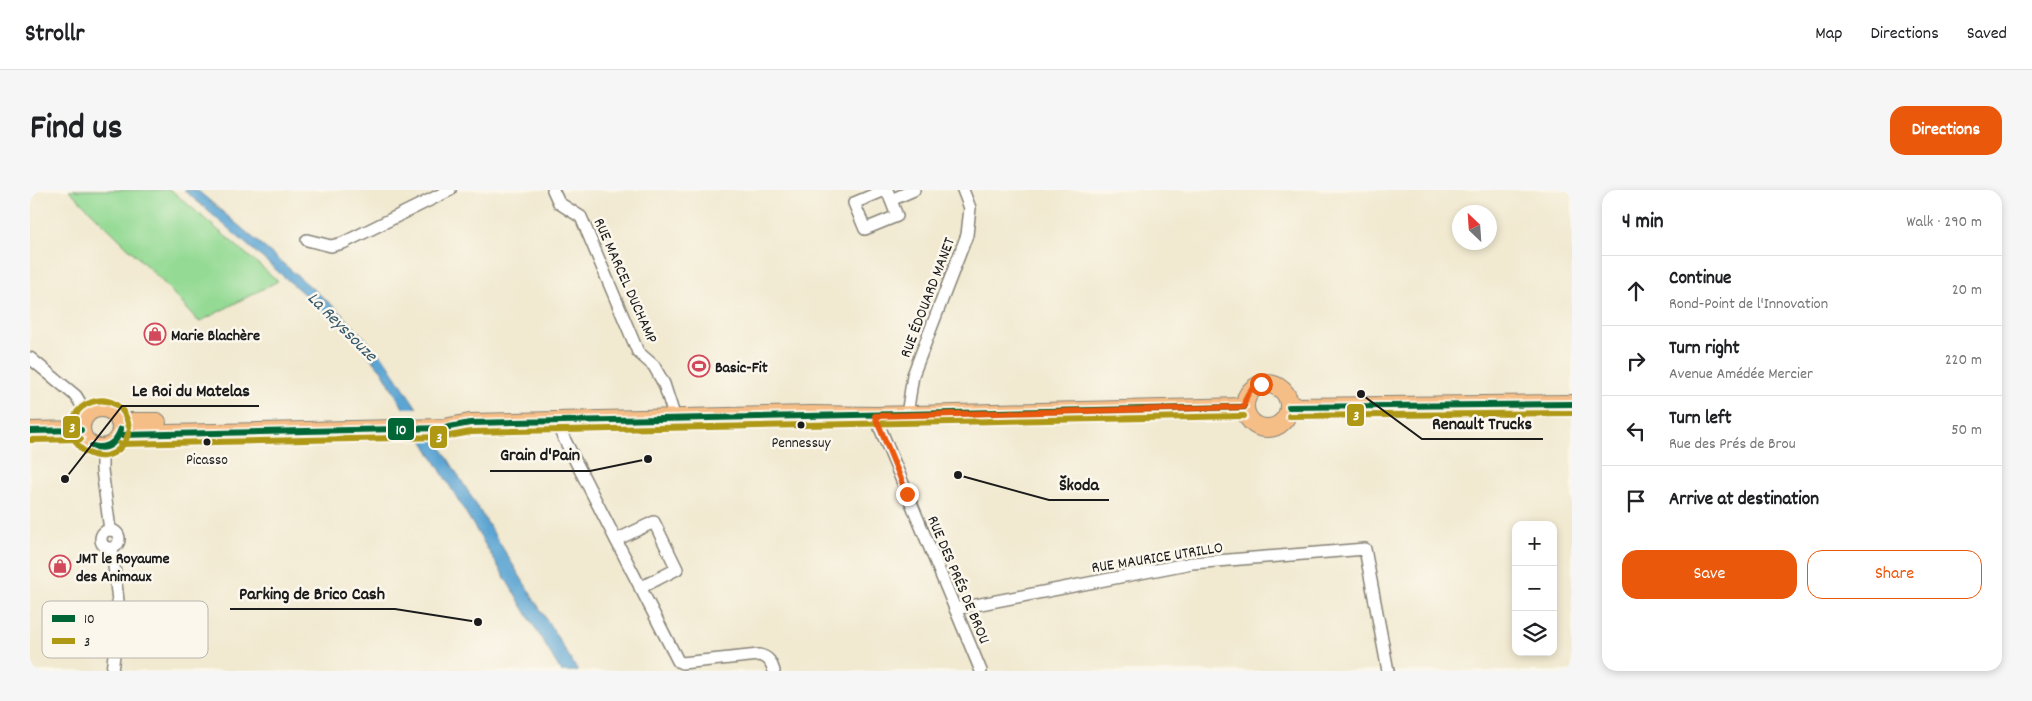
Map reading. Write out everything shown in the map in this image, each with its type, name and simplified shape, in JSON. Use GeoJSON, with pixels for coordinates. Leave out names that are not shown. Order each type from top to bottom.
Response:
{"type":"FeatureCollection","features":[{"type":"Feature","properties":{"kind":"main road"},"geometry":{"type":"LineString","coordinates":[[1267,384],[1283,390],[1289,407],[1284,420],[1270,428],[1256,426],[1250,421],[1244,407],[1245,401],[1255,386],[1267,384]]}},
{"type":"Feature","properties":{"kind":"main road"},"geometry":{"type":"LineString","coordinates":[[1289,407],[1572,404]]}},
{"type":"Feature","properties":{"kind":"main road"},"geometry":{"type":"LineString","coordinates":[[120,428],[417,423],[444,418],[470,422],[556,421],[1244,407]]}},
{"type":"Feature","properties":{"kind":"main road"},"geometry":{"type":"LineString","coordinates":[[106,409],[112,412],[120,428],[113,444],[102,448],[91,445],[86,441],[84,422],[92,410],[106,409]]}},
{"type":"Feature","properties":{"kind":"main road"},"geometry":{"type":"LineString","coordinates":[[30,430],[84,422]]}},
{"type":"Feature","properties":{"kind":"street"},"geometry":{"type":"LineString","coordinates":[[306,240],[331,246],[343,243],[450,190]]}},
{"type":"Feature","properties":{"kind":"street","name":"RUE MARCEL DUCHAMP"},"geometry":{"type":"LineString","coordinates":[[553,190],[558,202],[581,217],[638,352],[654,366],[664,384],[675,418]]}},
{"type":"Feature","properties":{"kind":"street"},"geometry":{"type":"LineString","coordinates":[[888,193],[914,190]]}},
{"type":"Feature","properties":{"kind":"street","name":"RUE ÉDOUARD MANET"},"geometry":{"type":"LineString","coordinates":[[907,415],[913,375],[967,234],[970,208],[963,190]]}},
{"type":"Feature","properties":{"kind":"street"},"geometry":{"type":"LineString","coordinates":[[30,358],[76,396],[84,422]]}},
{"type":"Feature","properties":{"kind":"street","name":"RUE DES PRÉS DE BROU"},"geometry":{"type":"LineString","coordinates":[[875,416],[980,671]]}},
{"type":"Feature","properties":{"kind":"street"},"geometry":{"type":"LineString","coordinates":[[556,421],[678,661],[682,663],[759,655],[766,656],[770,660],[774,671]]}},
{"type":"Feature","properties":{"kind":"street"},"geometry":{"type":"LineString","coordinates":[[102,448],[102,470],[110,530],[105,532],[101,540],[104,545],[112,548],[118,601]]}},
{"type":"Feature","properties":{"kind":"street"},"geometry":{"type":"LineString","coordinates":[[616,540],[654,522],[677,569],[640,588]]}},
{"type":"Feature","properties":{"kind":"street","name":"RUE MAURICE UTRILLO"},"geometry":{"type":"LineString","coordinates":[[955,609],[1192,563],[1365,549],[1388,671]]}},
{"type":"Feature","properties":{"kind":"street"},"geometry":{"type":"LineString","coordinates":[[112,671],[114,658]]}},
{"type":"Feature","properties":{"kind":"green space"},"geometry":{"type":"Polygon","coordinates":[[[69,190],[171,190],[278,281],[199,322],[161,280],[69,190]]]}},
{"type":"Feature","properties":{"kind":"water","name":"La Reyssouze"},"geometry":{"type":"Polygon","coordinates":[[[184,190],[197,190],[340,312],[387,362],[578,671],[561,671],[382,371],[350,334],[184,190]]]}},
{"type":"Feature","properties":{"kind":"pier"},"geometry":{"type":"Polygon","coordinates":[[[400,408],[420,408],[438,437],[418,438],[400,408]]]}},
{"type":"Feature","properties":{"kind":"transit line","name":"3"},"geometry":{"type":"LineString","coordinates":[[129,427],[123,412],[114,404],[103,401],[92,402],[82,407],[75,416],[72,427],[75,440],[80,448],[88,453],[102,456],[114,453],[119,449],[129,432]]}},
{"type":"Feature","properties":{"kind":"transit line","name":"10"},"geometry":{"type":"LineString","coordinates":[[1289,407],[1572,404]]}},
{"type":"Feature","properties":{"kind":"transit line","name":"10"},"geometry":{"type":"LineString","coordinates":[[120,435],[444,428],[470,423],[1244,407]]}},
{"type":"Feature","properties":{"kind":"transit line","name":"3"},"geometry":{"type":"LineString","coordinates":[[1289,416],[1572,413]]}},
{"type":"Feature","properties":{"kind":"transit line","name":"3"},"geometry":{"type":"LineString","coordinates":[[120,444],[444,437],[471,432],[1244,416]]}},
{"type":"Feature","properties":{"kind":"transit line","name":"10"},"geometry":{"type":"LineString","coordinates":[[92,446],[102,447],[114,442],[121,429]]}},
{"type":"Feature","properties":{"kind":"transit line","name":"10"},"geometry":{"type":"LineString","coordinates":[[92,446],[102,448],[110,445],[114,442],[121,429]]}},
{"type":"Feature","properties":{"kind":"transit line","name":"10"},"geometry":{"type":"LineString","coordinates":[[30,431],[81,430]]}},
{"type":"Feature","properties":{"kind":"transit line","name":"3"},"geometry":{"type":"LineString","coordinates":[[30,440],[81,439]]}},
{"type":"Feature","properties":{"kind":"place","name":"Marie Blachère"},"geometry":{"type":"Point","coordinates":[155,334]}},
{"type":"Feature","properties":{"kind":"place","name":"Basic-Fit"},"geometry":{"type":"Point","coordinates":[699,366]}},
{"type":"Feature","properties":{"kind":"place","name":"Renault Trucks"},"geometry":{"type":"Point","coordinates":[1361,394]}},
{"type":"Feature","properties":{"kind":"place","name":"Pennessuy"},"geometry":{"type":"Point","coordinates":[801,425]}},
{"type":"Feature","properties":{"kind":"place","name":"Picasso"},"geometry":{"type":"Point","coordinates":[207,442]}},
{"type":"Feature","properties":{"kind":"place","name":"Grain d'Pain"},"geometry":{"type":"Point","coordinates":[648,459]}},
{"type":"Feature","properties":{"kind":"place","name":"Škoda"},"geometry":{"type":"Point","coordinates":[958,475]}},
{"type":"Feature","properties":{"kind":"place","name":"Le Roi du Matelas"},"geometry":{"type":"Point","coordinates":[65,479]}},
{"type":"Feature","properties":{"kind":"place","name":"JMT le Royaume des Animaux"},"geometry":{"type":"Point","coordinates":[60,566]}},
{"type":"Feature","properties":{"kind":"place","name":"Parking de Brico Cash"},"geometry":{"type":"Point","coordinates":[478,622]}},
{"type":"Feature","properties":{"kind":"route"},"geometry":{"type":"LineString","coordinates":[[907,494],[875,416],[1244,407],[1247,395],[1255,386],[1261,384]]}}]}
